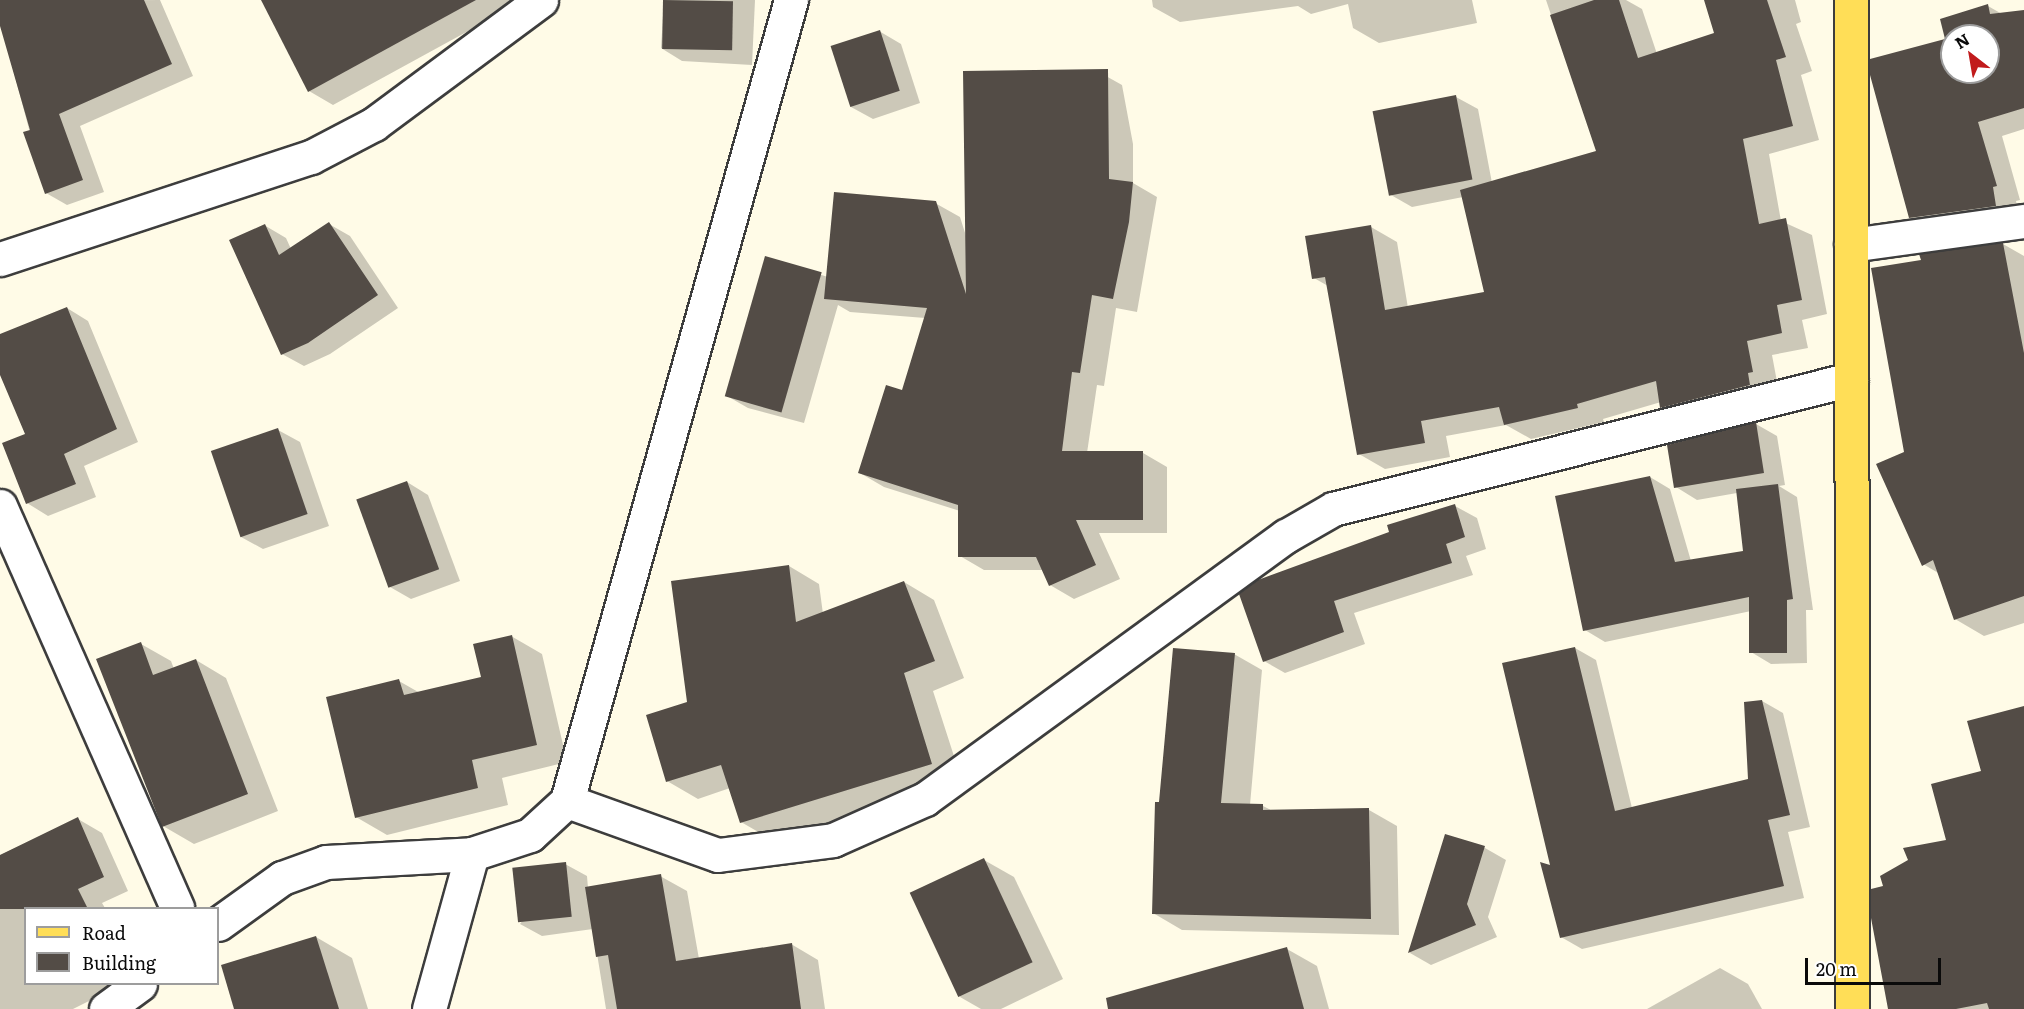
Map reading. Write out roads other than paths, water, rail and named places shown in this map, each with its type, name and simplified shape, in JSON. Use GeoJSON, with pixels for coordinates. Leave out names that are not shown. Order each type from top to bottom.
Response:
{"type":"FeatureCollection","features":[{"type":"Feature","properties":{"kind":"main road"},"geometry":{"type":"LineString","coordinates":[[1851,0],[1852,1009]]}},
{"type":"Feature","properties":{"kind":"street"},"geometry":{"type":"LineString","coordinates":[[0,259],[311,157],[374,124],[542,0]]}},
{"type":"Feature","properties":{"kind":"street"},"geometry":{"type":"LineString","coordinates":[[219,923],[282,879],[326,862],[472,854],[530,835],[567,801],[791,0]]}},
{"type":"Feature","properties":{"kind":"street"},"geometry":{"type":"LineString","coordinates":[[1851,244],[2024,221]]}},
{"type":"Feature","properties":{"kind":"street"},"geometry":{"type":"LineString","coordinates":[[567,801],[718,855],[833,840],[926,799],[1286,536],[1333,509],[1851,379]]}},
{"type":"Feature","properties":{"kind":"street"},"geometry":{"type":"LineString","coordinates":[[0,506],[176,907]]}},
{"type":"Feature","properties":{"kind":"street"},"geometry":{"type":"LineString","coordinates":[[429,1009],[472,854]]}},
{"type":"Feature","properties":{"kind":"street"},"geometry":{"type":"LineString","coordinates":[[106,1009],[139,985]]}}]}
